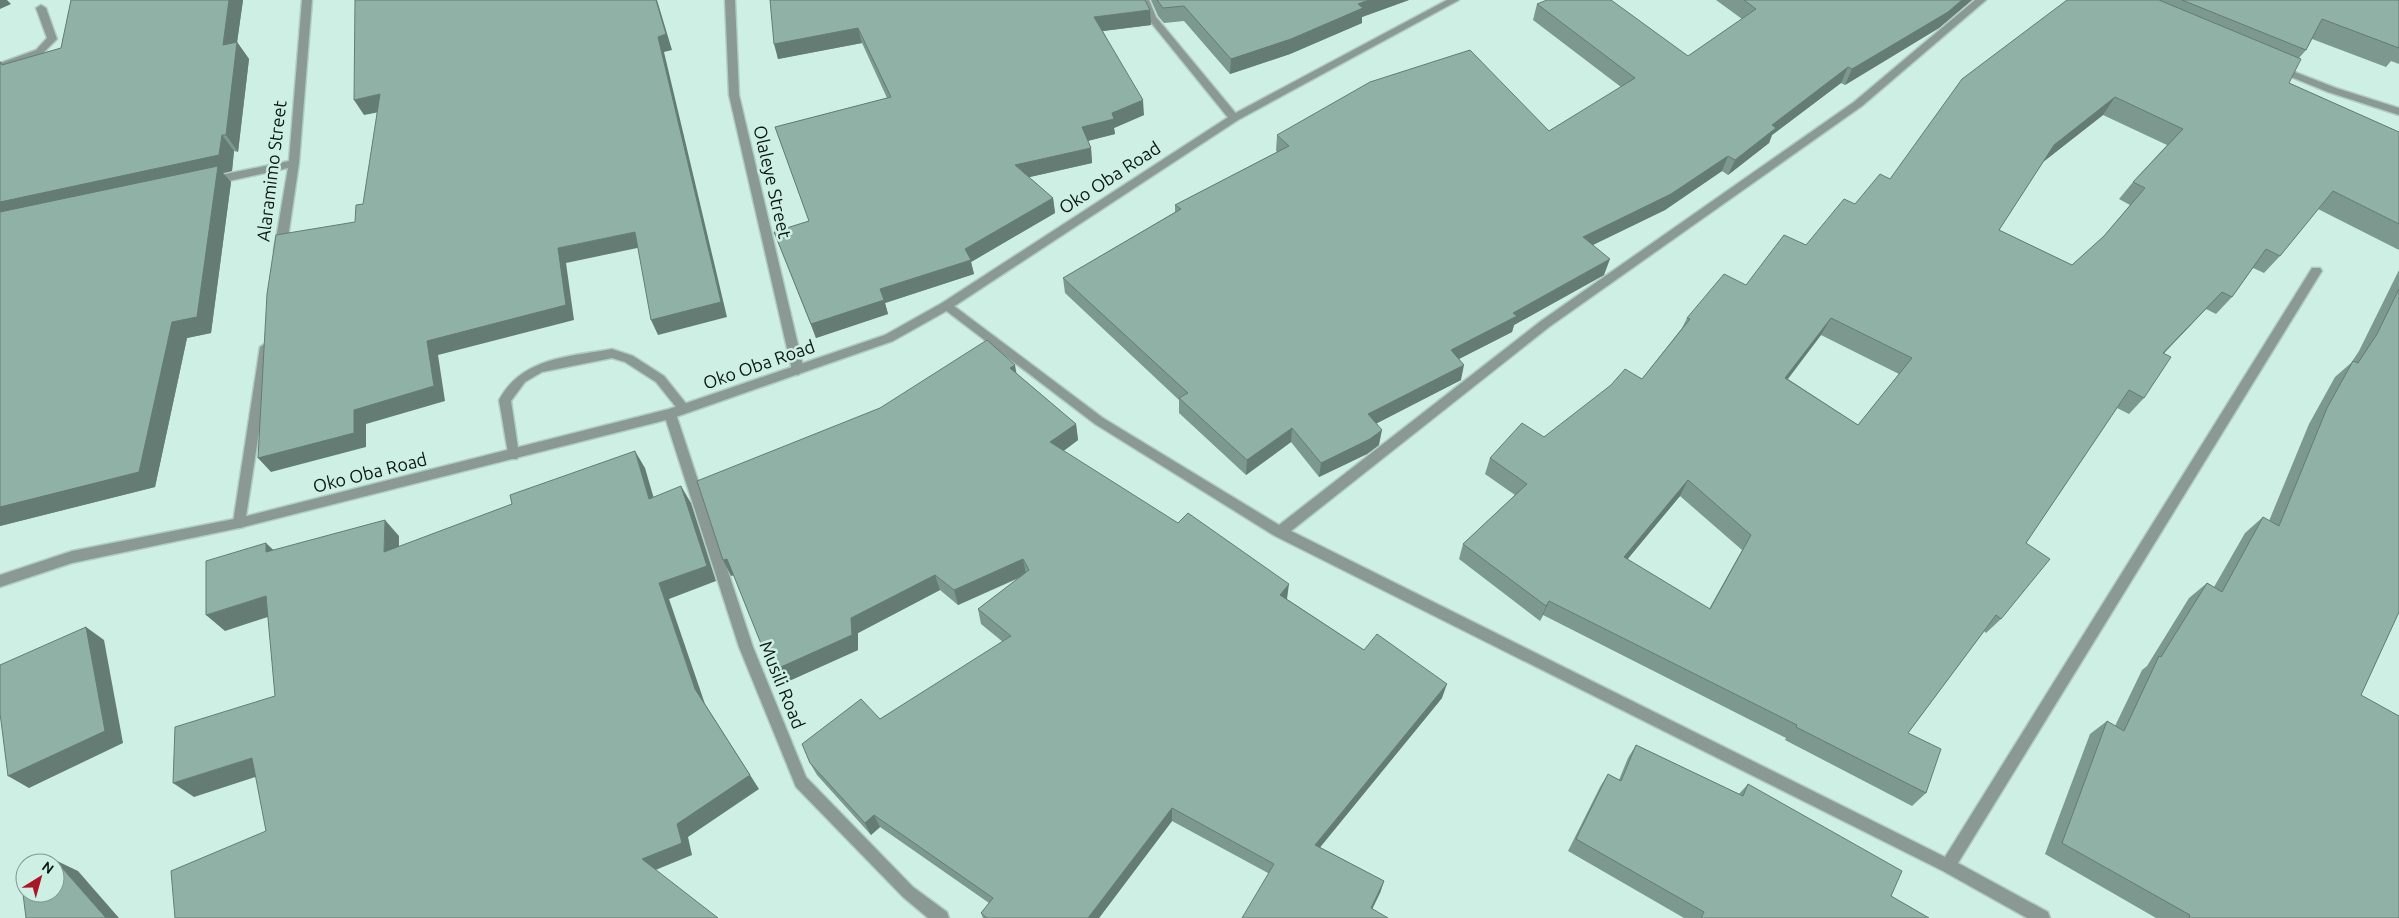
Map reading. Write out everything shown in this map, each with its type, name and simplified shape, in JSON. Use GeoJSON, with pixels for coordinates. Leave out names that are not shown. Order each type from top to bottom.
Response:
{"type":"FeatureCollection","features":[{"type":"Feature","properties":{"kind":"street","name":"Alaramimo Street"},"geometry":{"type":"LineString","coordinates":[[279,260],[294,163],[307,0]]}},
{"type":"Feature","properties":{"kind":"street","name":"Olaleye Street"},"geometry":{"type":"LineString","coordinates":[[730,0],[734,96],[798,370]]}},
{"type":"Feature","properties":{"kind":"street"},"geometry":{"type":"LineString","coordinates":[[1144,0],[1152,18],[1234,118]]}},
{"type":"Feature","properties":{"kind":"street","name":"Oko Oba Road"},"geometry":{"type":"LineString","coordinates":[[0,581],[72,557],[238,524],[513,455],[677,411],[888,338],[946,306],[1234,118],[1454,0]]}},
{"type":"Feature","properties":{"kind":"street"},"geometry":{"type":"LineString","coordinates":[[1280,532],[1545,324],[1858,104],[1981,0]]}},
{"type":"Feature","properties":{"kind":"street"},"geometry":{"type":"LineString","coordinates":[[0,66],[39,52],[52,39],[42,8]]}},
{"type":"Feature","properties":{"kind":"street"},"geometry":{"type":"LineString","coordinates":[[2268,64],[2332,90],[2399,112]]}},
{"type":"Feature","properties":{"kind":"street"},"geometry":{"type":"LineString","coordinates":[[199,183],[294,163]]}},
{"type":"Feature","properties":{"kind":"street"},"geometry":{"type":"LineString","coordinates":[[1948,866],[2316,270]]}},
{"type":"Feature","properties":{"kind":"street"},"geometry":{"type":"LineString","coordinates":[[946,306],[1099,421],[1280,532],[1948,866],[2042,918]]}},
{"type":"Feature","properties":{"kind":"street"},"geometry":{"type":"LineString","coordinates":[[238,524],[267,338]]}},
{"type":"Feature","properties":{"kind":"street"},"geometry":{"type":"LineString","coordinates":[[513,455],[505,400],[521,379],[539,368],[612,354],[629,359],[660,379],[677,411]]}},
{"type":"Feature","properties":{"kind":"street","name":"Musili Road"},"geometry":{"type":"LineString","coordinates":[[677,411],[746,647],[801,782],[908,892],[942,918]]}},
{"type":"Feature","properties":{"kind":"building"},"geometry":{"type":"Polygon","coordinates":[[[71,0],[229,0],[223,45],[237,42],[226,135],[222,135],[219,155],[0,202],[0,62],[2,65],[61,48],[71,0]]]}},
{"type":"Feature","properties":{"kind":"building"},"geometry":{"type":"Polygon","coordinates":[[[355,0],[656,0],[666,34],[658,37],[721,302],[651,320],[635,232],[558,248],[566,305],[427,341],[434,386],[354,410],[354,433],[258,458],[267,294],[276,235],[355,222],[356,205],[363,204],[380,94],[354,100],[355,0]]]}},
{"type":"Feature","properties":{"kind":"building"},"geometry":{"type":"Polygon","coordinates":[[[770,0],[1145,0],[1150,10],[1094,17],[1143,100],[1112,113],[1114,119],[1082,127],[1091,148],[1015,165],[1053,198],[965,249],[971,260],[880,289],[884,300],[811,324],[774,232],[809,221],[775,127],[891,97],[858,28],[774,44],[770,0]]]}},
{"type":"Feature","properties":{"kind":"building"},"geometry":{"type":"Polygon","coordinates":[[[1157,0],[1369,0],[1358,4],[1363,8],[1291,39],[1231,59],[1184,6],[1163,8],[1157,0]]]}},
{"type":"Feature","properties":{"kind":"building"},"geometry":{"type":"Polygon","coordinates":[[[1547,0],[1611,0],[1688,56],[1756,9],[1744,0],[1962,0],[1948,12],[1852,69],[1848,67],[1772,125],[1776,128],[1735,160],[1728,156],[1671,194],[1583,237],[1610,259],[1513,313],[1517,316],[1451,350],[1464,365],[1368,414],[1382,430],[1370,439],[1321,463],[1292,428],[1247,460],[1179,398],[1188,393],[1063,278],[1181,209],[1175,205],[1289,146],[1277,135],[1370,82],[1470,50],[1549,131],[1635,78],[1537,4],[1547,0]]]}},
{"type":"Feature","properties":{"kind":"building"},"geometry":{"type":"Polygon","coordinates":[[[2067,0],[2159,0],[2301,59],[2289,83],[2399,132],[2399,224],[2333,191],[2280,256],[2266,249],[2232,297],[2222,292],[2163,353],[2171,357],[2144,398],[2129,390],[2026,543],[2050,559],[2001,619],[1996,615],[1908,733],[1941,749],[1926,793],[1796,727],[1797,725],[1549,601],[1546,606],[1463,544],[1527,484],[1490,458],[1522,423],[1544,437],[1611,385],[1625,369],[1642,379],[1690,319],[1687,318],[1724,274],[1746,285],[1784,235],[1806,245],[1844,199],[1855,204],[1880,174],[1890,179],[1962,79],[2067,0]],[[2115,97],[2054,145],[1999,230],[2072,265],[2104,236],[2145,188],[2133,182],[2183,129],[2115,97]],[[1831,318],[1785,378],[1858,425],[1912,358],[1831,318]],[[1688,480],[1624,557],[1710,609],[1751,535],[1688,480]]]}},
{"type":"Feature","properties":{"kind":"building"},"geometry":{"type":"Polygon","coordinates":[[[2182,0],[2399,0],[2399,48],[2322,19],[2306,50],[2182,0]]]}},
{"type":"Feature","properties":{"kind":"building"},"geometry":{"type":"Polygon","coordinates":[[[218,166],[197,317],[172,322],[139,472],[0,507],[0,212],[218,166]]]}},
{"type":"Feature","properties":{"kind":"building"},"geometry":{"type":"Polygon","coordinates":[[[2399,289],[2399,612],[2361,695],[2399,716],[2399,918],[2189,918],[2190,915],[2062,843],[2107,721],[2124,731],[2159,656],[2161,657],[2207,583],[2222,592],[2263,517],[2279,526],[2327,408],[2353,361],[2358,363],[2377,334],[2399,289]]]}},
{"type":"Feature","properties":{"kind":"building"},"geometry":{"type":"Polygon","coordinates":[[[987,340],[1015,365],[1010,368],[1076,424],[1050,442],[1178,523],[1188,513],[1289,584],[1280,595],[1364,650],[1377,634],[1447,684],[1315,845],[1384,881],[1371,908],[1388,918],[1242,918],[1274,864],[1172,808],[1088,918],[987,918],[981,913],[993,898],[874,815],[865,823],[810,763],[802,744],[861,699],[880,719],[1011,636],[978,609],[1029,570],[1023,559],[954,590],[935,575],[851,618],[852,635],[772,671],[727,559],[723,560],[697,481],[880,408],[987,340]]]}},
{"type":"Feature","properties":{"kind":"building"},"geometry":{"type":"Polygon","coordinates":[[[635,451],[649,499],[681,486],[707,566],[659,583],[695,689],[750,775],[677,824],[682,843],[642,859],[718,918],[175,918],[171,871],[266,831],[252,758],[173,783],[175,727],[275,696],[266,596],[206,615],[206,561],[266,543],[266,552],[385,520],[384,552],[512,504],[510,495],[635,451]]]}},
{"type":"Feature","properties":{"kind":"building"},"geometry":{"type":"Polygon","coordinates":[[[86,627],[105,731],[8,776],[0,713],[0,665],[86,627]]]}},
{"type":"Feature","properties":{"kind":"building"},"geometry":{"type":"Polygon","coordinates":[[[1636,745],[1743,796],[1748,784],[1902,871],[1891,896],[1929,918],[1701,918],[1704,912],[1576,839],[1608,774],[1621,781],[1636,745]]]}},
{"type":"Feature","properties":{"kind":"building"},"geometry":{"type":"Polygon","coordinates":[[[65,871],[106,918],[26,918],[24,903],[65,903],[65,871]]]}}]}
